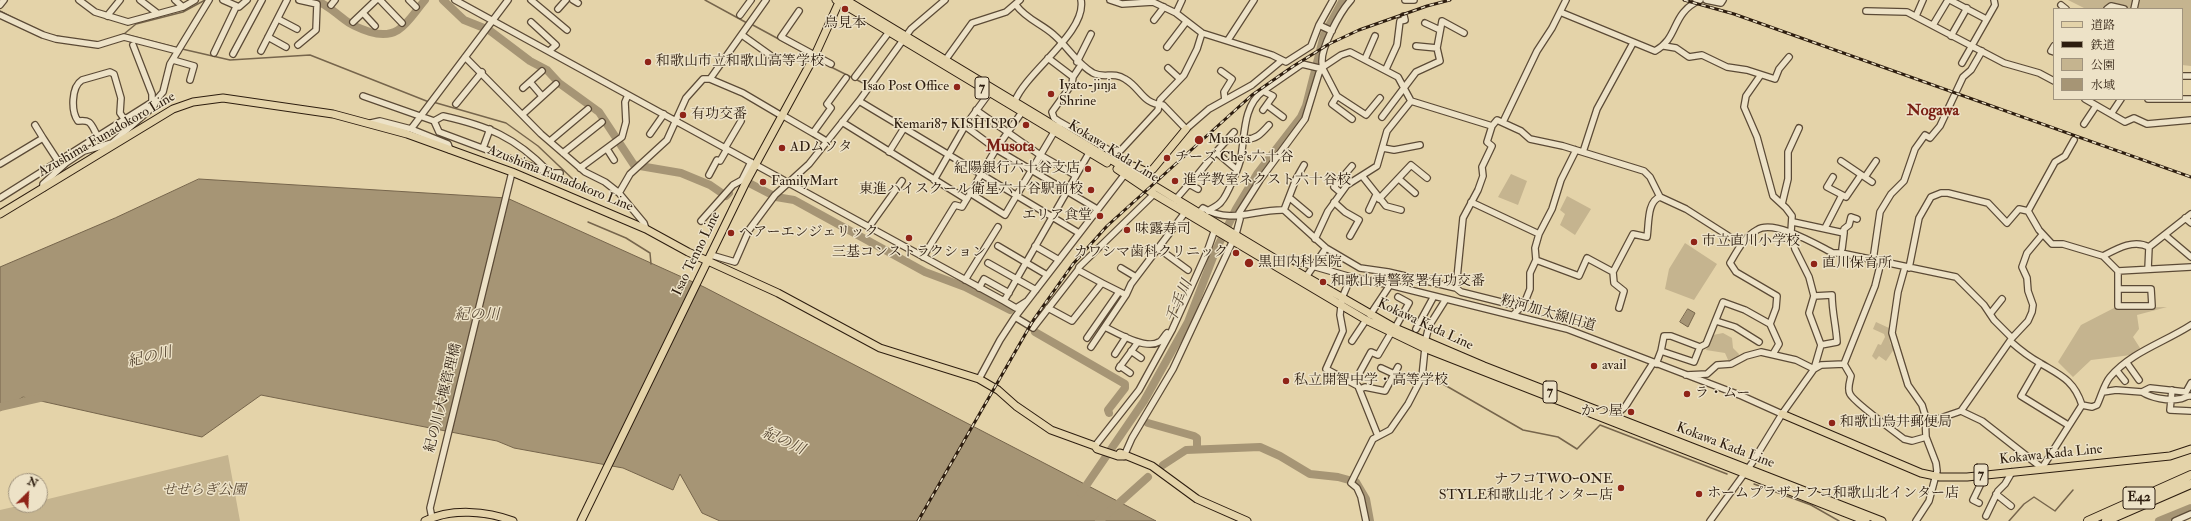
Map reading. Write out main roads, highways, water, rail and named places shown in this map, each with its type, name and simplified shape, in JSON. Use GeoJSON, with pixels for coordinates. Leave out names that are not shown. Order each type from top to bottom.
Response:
{"type":"FeatureCollection","features":[{"type":"Feature","properties":{"kind":"highway","name":"E42"},"geometry":{"type":"LineString","coordinates":[[2088,521],[2191,475]]}},
{"type":"Feature","properties":{"kind":"highway","name":"E42"},"geometry":{"type":"LineString","coordinates":[[2106,521],[2191,484]]}},
{"type":"Feature","properties":{"kind":"main road","name":"Kokawa Kada Line"},"geometry":{"type":"LineString","coordinates":[[840,1],[889,32],[904,38]]}},
{"type":"Feature","properties":{"kind":"main road","name":"Kokawa Kada Line"},"geometry":{"type":"LineString","coordinates":[[840,1],[944,62],[1022,112],[1057,126],[1089,153],[1176,199],[1187,209],[1217,228],[1284,264],[1341,301]]}},
{"type":"Feature","properties":{"kind":"main road","name":"Isao Tenno Line"},"geometry":{"type":"LineString","coordinates":[[581,521],[709,260],[753,163],[782,116],[815,56],[840,1]]}},
{"type":"Feature","properties":{"kind":"main road","name":"Kokawa Kada Line"},"geometry":{"type":"LineString","coordinates":[[944,62],[1057,126],[1126,172],[1154,194],[1199,213],[1217,228]]}},
{"type":"Feature","properties":{"kind":"main road","name":"Azushima Funadokoro Line"},"geometry":{"type":"LineString","coordinates":[[0,214],[113,144],[173,109],[208,98],[242,100],[334,114],[372,123],[450,150],[646,229],[778,293],[880,348],[979,379],[998,390],[1023,411],[1051,430],[1152,466],[1197,499],[1248,521]]}},
{"type":"Feature","properties":{"kind":"main road"},"geometry":{"type":"LineString","coordinates":[[1126,172],[1132,166],[1147,172],[1153,169],[1186,129]]}},
{"type":"Feature","properties":{"kind":"main road","name":"Kokawa Kada Line"},"geometry":{"type":"LineString","coordinates":[[1234,236],[1393,331],[1611,419],[1882,521]]}},
{"type":"Feature","properties":{"kind":"main road","name":"Kokawa Kada Line"},"geometry":{"type":"LineString","coordinates":[[1782,414],[1910,469],[1934,477],[1952,478],[2170,456],[2191,449]]}},
{"type":"Feature","properties":{"kind":"main road","name":"Kokawa Kada Line"},"geometry":{"type":"LineString","coordinates":[[1746,471],[1866,521]]}},
{"type":"Feature","properties":{"kind":"main road"},"geometry":{"type":"LineString","coordinates":[[428,519],[453,512],[469,512],[498,516],[513,521]]}},
{"type":"Feature","properties":{"kind":"water","name":"紀の川"},"geometry":{"type":"Polygon","coordinates":[[[199,179],[507,198],[704,287],[1156,521],[720,521],[702,513],[680,474],[673,490],[623,468],[514,448],[497,441],[261,395],[202,437],[23,397],[0,411],[0,267],[115,218],[199,179]]]}},
{"type":"Feature","properties":{"kind":"water"},"geometry":{"type":"Polygon","coordinates":[[[1688,309],[1695,313],[1688,327],[1680,322],[1688,309]]]}},
{"type":"Feature","properties":{"kind":"waterway"},"geometry":{"type":"LineString","coordinates":[[124,34],[136,24],[183,12],[205,0]]}},
{"type":"Feature","properties":{"kind":"waterway"},"geometry":{"type":"LineString","coordinates":[[314,0],[326,6],[354,26],[380,34],[389,34],[402,27],[425,0]]}},
{"type":"Feature","properties":{"kind":"waterway"},"geometry":{"type":"LineString","coordinates":[[443,0],[464,20],[489,30],[530,61],[547,70],[559,83],[599,112],[634,165],[681,173],[710,185],[726,196],[729,193]]}},
{"type":"Feature","properties":{"kind":"waterway"},"geometry":{"type":"LineString","coordinates":[[705,0],[747,23]]}},
{"type":"Feature","properties":{"kind":"waterway","name":"千手川"},"geometry":{"type":"LineString","coordinates":[[1081,493],[1144,401],[1188,322],[1215,252],[1236,209],[1257,174],[1301,117],[1306,106],[1324,35],[1343,0]]}},
{"type":"Feature","properties":{"kind":"waterway"},"geometry":{"type":"LineString","coordinates":[[0,11],[17,20]]}},
{"type":"Feature","properties":{"kind":"waterway"},"geometry":{"type":"LineString","coordinates":[[751,24],[797,49]]}},
{"type":"Feature","properties":{"kind":"waterway"},"geometry":{"type":"LineString","coordinates":[[110,39],[124,34],[178,48]]}},
{"type":"Feature","properties":{"kind":"waterway"},"geometry":{"type":"LineString","coordinates":[[52,35],[62,37]]}},
{"type":"Feature","properties":{"kind":"waterway"},"geometry":{"type":"LineString","coordinates":[[182,49],[230,60],[310,55],[429,102]]}},
{"type":"Feature","properties":{"kind":"waterway"},"geometry":{"type":"LineString","coordinates":[[831,67],[867,85]]}},
{"type":"Feature","properties":{"kind":"waterway"},"geometry":{"type":"LineString","coordinates":[[433,102],[506,123],[538,146],[578,184]]}},
{"type":"Feature","properties":{"kind":"waterway"},"geometry":{"type":"LineString","coordinates":[[749,183],[776,197],[794,200],[925,272],[965,287],[1010,310]]}},
{"type":"Feature","properties":{"kind":"waterway"},"geometry":{"type":"LineString","coordinates":[[588,222],[626,238],[650,253],[651,264]]}},
{"type":"Feature","properties":{"kind":"waterway"},"geometry":{"type":"LineString","coordinates":[[1035,332],[1125,384],[1125,388],[1108,410],[1109,413]]}},
{"type":"Feature","properties":{"kind":"waterway"},"geometry":{"type":"LineString","coordinates":[[1424,378],[1436,380],[1523,430],[1558,437],[1577,449],[1600,425],[1727,474]]}},
{"type":"Feature","properties":{"kind":"waterway","name":"紀の川"},"geometry":{"type":"LineString","coordinates":[[0,407],[44,397]]}},
{"type":"Feature","properties":{"kind":"waterway"},"geometry":{"type":"LineString","coordinates":[[1392,431],[1407,410]]}},
{"type":"Feature","properties":{"kind":"waterway"},"geometry":{"type":"LineString","coordinates":[[1148,423],[1194,436],[1197,438],[1197,449]]}},
{"type":"Feature","properties":{"kind":"waterway"},"geometry":{"type":"LineString","coordinates":[[1163,465],[1186,450],[1260,447],[1280,456],[1310,474],[1338,477],[1356,482],[1366,499],[1370,521]]}},
{"type":"Feature","properties":{"kind":"waterway"},"geometry":{"type":"LineString","coordinates":[[1350,479],[1365,449]]}},
{"type":"Feature","properties":{"kind":"waterway"},"geometry":{"type":"LineString","coordinates":[[1099,521],[1148,477]]}},
{"type":"Feature","properties":{"kind":"waterway"},"geometry":{"type":"LineString","coordinates":[[1754,484],[1811,505],[1839,521]]}},
{"type":"Feature","properties":{"kind":"waterway"},"geometry":{"type":"LineString","coordinates":[[2009,521],[2024,504],[2034,497],[2055,511],[2073,490]]}},
{"type":"Feature","properties":{"kind":"waterway"},"geometry":{"type":"LineString","coordinates":[[2159,521],[2191,508]]}},
{"type":"Feature","properties":{"kind":"railway"},"geometry":{"type":"LineString","coordinates":[[918,521],[1034,319],[1073,264],[1107,226],[1252,95],[1292,67],[1329,44],[1359,30],[1427,6],[1450,0]]}},
{"type":"Feature","properties":{"kind":"railway"},"geometry":{"type":"LineString","coordinates":[[1684,0],[1734,14],[2191,177]]}},
{"type":"Feature","properties":{"kind":"place","name":"鳥見本"},"geometry":{"type":"Point","coordinates":[845,9]}},
{"type":"Feature","properties":{"kind":"place","name":"和歌山市立和歌山高等学校"},"geometry":{"type":"Point","coordinates":[648,62]}},
{"type":"Feature","properties":{"kind":"place","name":"Isao Post Office"},"geometry":{"type":"Point","coordinates":[957,87]}},
{"type":"Feature","properties":{"kind":"place","name":"Iyato-jinja Shrine"},"geometry":{"type":"Point","coordinates":[1051,94]}},
{"type":"Feature","properties":{"kind":"place","name":"有功交番"},"geometry":{"type":"Point","coordinates":[683,115]}},
{"type":"Feature","properties":{"kind":"place","name":"Kemari87 KISHISPO"},"geometry":{"type":"Point","coordinates":[1026,125]}},
{"type":"Feature","properties":{"kind":"place","name":"Musota"},"geometry":{"type":"Point","coordinates":[1199,140]}},
{"type":"Feature","properties":{"kind":"place","name":"ADムソタ"},"geometry":{"type":"Point","coordinates":[782,148]}},
{"type":"Feature","properties":{"kind":"place","name":"チーズ Che's六十谷"},"geometry":{"type":"Point","coordinates":[1167,158]}},
{"type":"Feature","properties":{"kind":"place","name":"紀陽銀行六十谷支店"},"geometry":{"type":"Point","coordinates":[1088,169]}},
{"type":"Feature","properties":{"kind":"place","name":"進学教室ネクスト六十谷校"},"geometry":{"type":"Point","coordinates":[1175,181]}},
{"type":"Feature","properties":{"kind":"place","name":"FamilyMart"},"geometry":{"type":"Point","coordinates":[763,182]}},
{"type":"Feature","properties":{"kind":"place","name":"東進ハイスクール衛星六十谷駅前校"},"geometry":{"type":"Point","coordinates":[1091,190]}},
{"type":"Feature","properties":{"kind":"place","name":"エリア食堂"},"geometry":{"type":"Point","coordinates":[1100,216]}},
{"type":"Feature","properties":{"kind":"place","name":"味露寿司"},"geometry":{"type":"Point","coordinates":[1127,230]}},
{"type":"Feature","properties":{"kind":"place","name":"ヘアーエンジェリック"},"geometry":{"type":"Point","coordinates":[731,233]}},
{"type":"Feature","properties":{"kind":"place","name":"三基コンストラクション"},"geometry":{"type":"Point","coordinates":[909,238]}},
{"type":"Feature","properties":{"kind":"place","name":"市立直川小学校"},"geometry":{"type":"Point","coordinates":[1694,242]}},
{"type":"Feature","properties":{"kind":"place","name":"カワシマ歯科クリニック"},"geometry":{"type":"Point","coordinates":[1236,253]}},
{"type":"Feature","properties":{"kind":"place","name":"黒田内科医院"},"geometry":{"type":"Point","coordinates":[1249,263]}},
{"type":"Feature","properties":{"kind":"place","name":"直川保育所"},"geometry":{"type":"Point","coordinates":[1814,264]}},
{"type":"Feature","properties":{"kind":"place","name":"和歌山東警察署有功交番"},"geometry":{"type":"Point","coordinates":[1323,282]}},
{"type":"Feature","properties":{"kind":"place","name":"avail"},"geometry":{"type":"Point","coordinates":[1594,366]}},
{"type":"Feature","properties":{"kind":"place","name":"私立開智中学・高等学校"},"geometry":{"type":"Point","coordinates":[1286,381]}},
{"type":"Feature","properties":{"kind":"place","name":"ラ・ムー"},"geometry":{"type":"Point","coordinates":[1687,394]}},
{"type":"Feature","properties":{"kind":"place","name":"かつ屋"},"geometry":{"type":"Point","coordinates":[1631,412]}},
{"type":"Feature","properties":{"kind":"place","name":"和歌山鳥井郵便局"},"geometry":{"type":"Point","coordinates":[1832,423]}},
{"type":"Feature","properties":{"kind":"place","name":"ナフコTWOｰONE STYLE和歌山北インター店"},"geometry":{"type":"Point","coordinates":[1621,488]}},
{"type":"Feature","properties":{"kind":"place","name":"ホームプラザナフコ和歌山北インター店"},"geometry":{"type":"Point","coordinates":[1699,494]}},
{"type":"Feature","properties":{"kind":"district","name":"Nogawa"},"geometry":{"type":"Point","coordinates":[1933,112]}},
{"type":"Feature","properties":{"kind":"district","name":"Musota"},"geometry":{"type":"Point","coordinates":[1010,148]}},
{"type":"Feature","properties":{"kind":"park label","name":"せせらぎ公園"},"geometry":{"type":"Point","coordinates":[204,491]}}]}
